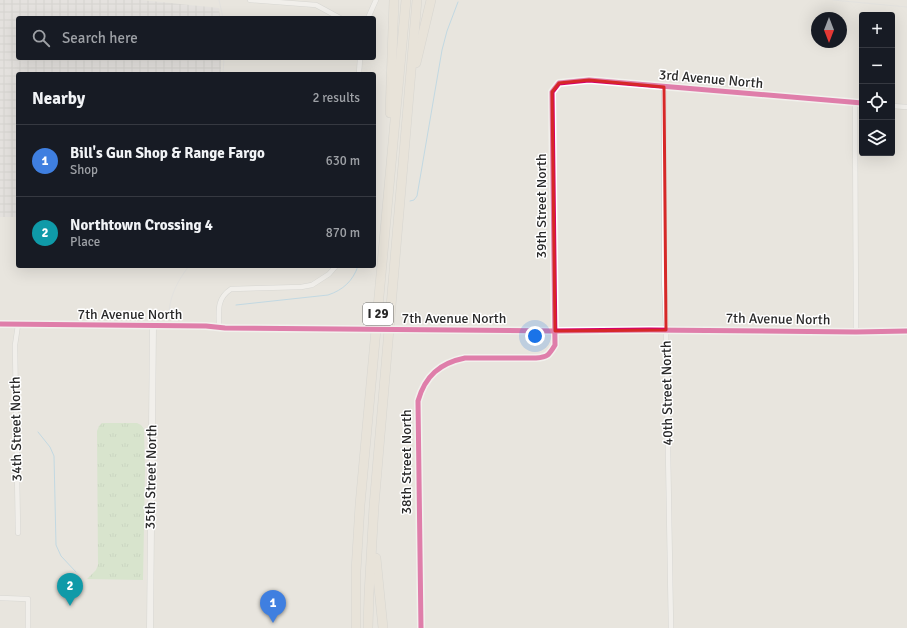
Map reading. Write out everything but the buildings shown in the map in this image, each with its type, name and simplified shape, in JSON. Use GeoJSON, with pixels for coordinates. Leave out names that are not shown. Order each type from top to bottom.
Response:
{"type":"FeatureCollection","features":[{"type":"Feature","properties":{"kind":"highway"},"geometry":{"type":"LineString","coordinates":[[387,215],[386,170],[394,0]]}},
{"type":"Feature","properties":{"kind":"highway","name":"I 29"},"geometry":{"type":"LineString","coordinates":[[356,628],[356,571],[360,505],[406,0]]}},
{"type":"Feature","properties":{"kind":"highway","name":"I 29"},"geometry":{"type":"LineString","coordinates":[[368,628],[374,506],[418,0]]}},
{"type":"Feature","properties":{"kind":"highway"},"geometry":{"type":"LineString","coordinates":[[409,93],[431,0]]}},
{"type":"Feature","properties":{"kind":"highway"},"geometry":{"type":"LineString","coordinates":[[374,506],[377,573],[383,628]]}},
{"type":"Feature","properties":{"kind":"highway"},"geometry":{"type":"LineString","coordinates":[[350,628],[356,571]]}},
{"type":"Feature","properties":{"kind":"street"},"geometry":{"type":"LineString","coordinates":[[250,0],[316,5],[336,16]]}},
{"type":"Feature","properties":{"kind":"street"},"geometry":{"type":"LineString","coordinates":[[369,16],[376,0]]}},
{"type":"Feature","properties":{"kind":"street"},"geometry":{"type":"LineString","coordinates":[[359,72],[360,60]]}},
{"type":"Feature","properties":{"kind":"street","name":"3rd Avenue North"},"geometry":{"type":"LineString","coordinates":[[559,84],[589,80],[859,103]]}},
{"type":"Feature","properties":{"kind":"street","name":"39th Street North"},"geometry":{"type":"LineString","coordinates":[[555,331],[552,92],[559,84]]}},
{"type":"Feature","properties":{"kind":"street","name":"40th Street North"},"geometry":{"type":"LineString","coordinates":[[664,87],[664,278],[671,628]]}},
{"type":"Feature","properties":{"kind":"street"},"geometry":{"type":"LineString","coordinates":[[855,102],[856,332]]}},
{"type":"Feature","properties":{"kind":"street"},"geometry":{"type":"LineString","coordinates":[[895,106],[907,107]]}},
{"type":"Feature","properties":{"kind":"street"},"geometry":{"type":"LineString","coordinates":[[220,327],[220,299],[231,289],[301,287],[312,285],[329,274],[334,268]]}},
{"type":"Feature","properties":{"kind":"street","name":"7th Avenue North"},"geometry":{"type":"LineString","coordinates":[[0,324],[406,330],[907,331]]}},
{"type":"Feature","properties":{"kind":"street","name":"34th Street North"},"geometry":{"type":"LineString","coordinates":[[18,325],[15,345],[18,533]]}},
{"type":"Feature","properties":{"kind":"street","name":"35th Street North"},"geometry":{"type":"LineString","coordinates":[[150,628],[153,326]]}},
{"type":"Feature","properties":{"kind":"street","name":"38th Street North"},"geometry":{"type":"LineString","coordinates":[[421,628],[418,401],[420,392],[427,379],[436,371],[457,360],[465,358],[546,357],[551,353],[554,345],[555,331]]}},
{"type":"Feature","properties":{"kind":"street"},"geometry":{"type":"LineString","coordinates":[[0,598],[28,599],[28,628]]}},
{"type":"Feature","properties":{"kind":"highlighted area"},"geometry":{"type":"Polygon","coordinates":[[[589,80],[664,87],[666,330],[555,331],[552,92],[559,83],[589,80]]]}},
{"type":"Feature","properties":{"kind":"shaded area"},"geometry":{"type":"Polygon","coordinates":[[[0,0],[141,0],[219,8],[220,16],[16,16],[16,60],[221,60],[221,72],[16,72],[16,217],[0,217],[0,0]]]}},
{"type":"Feature","properties":{"kind":"green space"},"geometry":{"type":"Polygon","coordinates":[[[102,423],[137,423],[144,429],[145,470],[143,580],[87,579],[96,570],[98,565],[97,431],[102,423]]]}},
{"type":"Feature","properties":{"kind":"waterway"},"geometry":{"type":"LineString","coordinates":[[410,201],[414,200],[417,196],[442,50],[447,31],[458,2]]}},
{"type":"Feature","properties":{"kind":"waterway"},"geometry":{"type":"LineString","coordinates":[[236,305],[328,295],[343,288],[353,276],[357,268]]}},
{"type":"Feature","properties":{"kind":"waterway"},"geometry":{"type":"LineString","coordinates":[[38,432],[50,447],[54,456],[56,545],[61,556],[76,572]]}},
{"type":"Feature","properties":{"kind":"railway"},"geometry":{"type":"LineString","coordinates":[[219,0],[223,16]]}},
{"type":"Feature","properties":{"kind":"railway"},"geometry":{"type":"LineString","coordinates":[[833,0],[907,7]]}},
{"type":"Feature","properties":{"kind":"railway"},"geometry":{"type":"LineString","coordinates":[[223,72],[224,60]]}},
{"type":"Feature","properties":{"kind":"railway"},"geometry":{"type":"LineString","coordinates":[[169,313],[175,288],[188,268]]}},
{"type":"Feature","properties":{"kind":"cycle path"},"geometry":{"type":"LineString","coordinates":[[421,628],[418,401],[421,392],[429,378],[435,372],[441,367],[456,360],[465,358],[540,358],[548,355],[555,345],[552,92],[559,83],[589,80],[859,103]]}},
{"type":"Feature","properties":{"kind":"cycle path"},"geometry":{"type":"LineString","coordinates":[[0,324],[555,331],[907,331]]}},
{"type":"Feature","properties":{"kind":"place","name":"Northtown Crossing 4"},"geometry":{"type":"Point","coordinates":[70,606]}},
{"type":"Feature","properties":{"kind":"place","name":"Bill's Gun Shop & Range Fargo"},"geometry":{"type":"Point","coordinates":[273,623]}}]}
